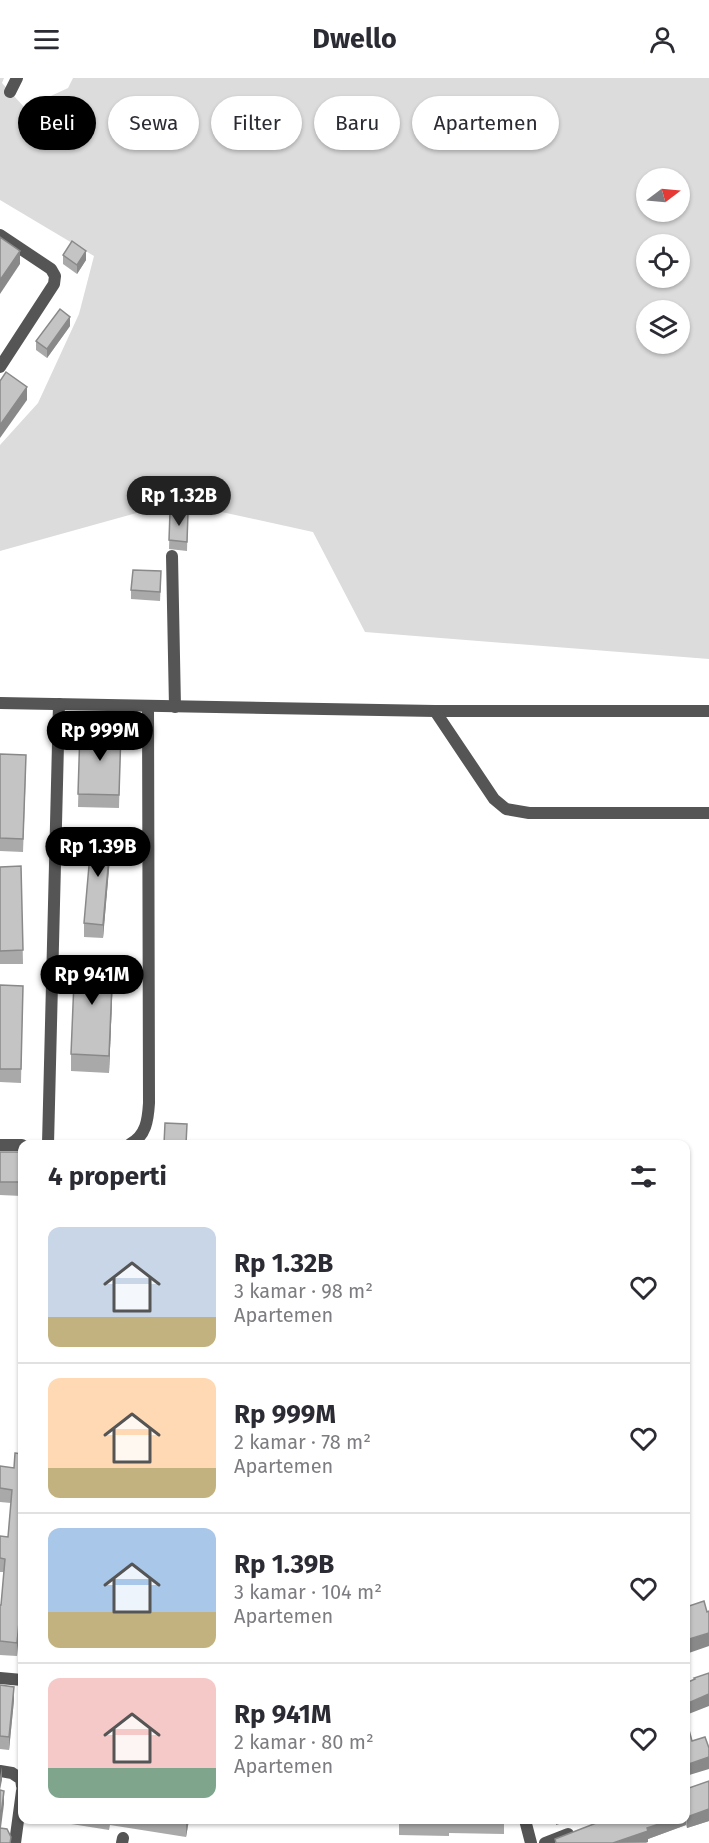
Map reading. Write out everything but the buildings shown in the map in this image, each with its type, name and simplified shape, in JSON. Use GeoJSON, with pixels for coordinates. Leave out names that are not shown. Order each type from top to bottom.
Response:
{"type":"FeatureCollection","features":[{"type":"Feature","properties":{"kind":"street"},"geometry":{"type":"LineString","coordinates":[[10,92],[17,78]]}},
{"type":"Feature","properties":{"kind":"street"},"geometry":{"type":"LineString","coordinates":[[0,235],[51,269],[55,276],[54,284],[1,363]]}},
{"type":"Feature","properties":{"kind":"street"},"geometry":{"type":"LineString","coordinates":[[172,556],[175,707]]}},
{"type":"Feature","properties":{"kind":"street"},"geometry":{"type":"LineString","coordinates":[[0,703],[435,711],[709,711]]}},
{"type":"Feature","properties":{"kind":"street"},"geometry":{"type":"LineString","coordinates":[[48,1140],[58,704]]}},
{"type":"Feature","properties":{"kind":"street"},"geometry":{"type":"LineString","coordinates":[[136,1140],[148,1121],[149,1103],[148,706]]}},
{"type":"Feature","properties":{"kind":"street"},"geometry":{"type":"LineString","coordinates":[[435,711],[494,799],[506,809],[529,813],[709,813]]}},
{"type":"Feature","properties":{"kind":"street"},"geometry":{"type":"LineString","coordinates":[[0,1145],[18,1145]]}},
{"type":"Feature","properties":{"kind":"street"},"geometry":{"type":"LineString","coordinates":[[0,1678],[18,1680]]}},
{"type":"Feature","properties":{"kind":"street"},"geometry":{"type":"LineString","coordinates":[[0,1771],[12,1773],[18,1777]]}},
{"type":"Feature","properties":{"kind":"street"},"geometry":{"type":"LineString","coordinates":[[15,1843],[18,1819]]}},
{"type":"Feature","properties":{"kind":"street"},"geometry":{"type":"LineString","coordinates":[[526,1824],[531,1843]]}},
{"type":"Feature","properties":{"kind":"street"},"geometry":{"type":"LineString","coordinates":[[545,1843],[577,1831]]}},
{"type":"Feature","properties":{"kind":"shaded area"},"geometry":{"type":"Polygon","coordinates":[[[0,78],[4,78],[2,83],[18,100],[18,150],[96,150],[96,96],[51,96],[68,88],[73,78],[709,78],[709,659],[365,632],[313,532],[176,502],[0,551],[0,445],[38,403],[79,314],[94,256],[0,200],[0,78]]]}}]}
